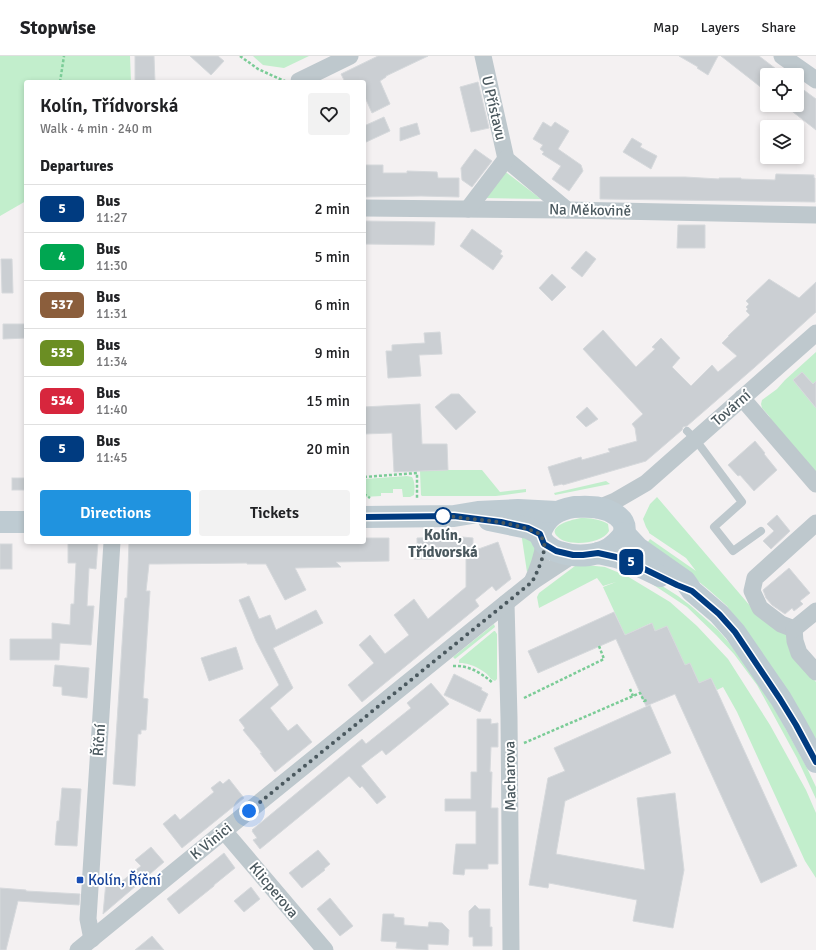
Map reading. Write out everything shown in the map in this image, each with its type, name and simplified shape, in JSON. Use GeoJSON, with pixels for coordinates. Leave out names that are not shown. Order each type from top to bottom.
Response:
{"type":"FeatureCollection","features":[{"type":"Feature","properties":{"kind":"main road"},"geometry":{"type":"LineString","coordinates":[[542,539],[545,522],[557,512],[565,509],[574,507],[598,508],[612,512],[619,517],[623,528],[638,548],[685,581],[692,591],[719,614],[735,632],[780,699],[816,762]]}},
{"type":"Feature","properties":{"kind":"main road"},"geometry":{"type":"LineString","coordinates":[[367,508],[495,521],[528,528],[556,551],[573,555],[598,553],[610,548],[619,540],[623,528]]}},
{"type":"Feature","properties":{"kind":"main road"},"geometry":{"type":"LineString","coordinates":[[454,516],[478,512],[518,510],[557,512]]}},
{"type":"Feature","properties":{"kind":"main road"},"geometry":{"type":"LineString","coordinates":[[0,522],[24,522]]}},
{"type":"Feature","properties":{"kind":"main road"},"geometry":{"type":"LineString","coordinates":[[598,553],[630,562],[692,591]]}},
{"type":"Feature","properties":{"kind":"street"},"geometry":{"type":"LineString","coordinates":[[301,80],[350,56]]}},
{"type":"Feature","properties":{"kind":"street","name":"U Přístavu"},"geometry":{"type":"LineString","coordinates":[[483,56],[506,159],[567,210]]}},
{"type":"Feature","properties":{"kind":"street"},"geometry":{"type":"LineString","coordinates":[[782,56],[816,80]]}},
{"type":"Feature","properties":{"kind":"street","name":"U Přístavu"},"geometry":{"type":"LineString","coordinates":[[468,209],[506,159]]}},
{"type":"Feature","properties":{"kind":"street","name":"Na Měkovině"},"geometry":{"type":"LineString","coordinates":[[366,208],[816,215]]}},
{"type":"Feature","properties":{"kind":"street","name":"Tovární"},"geometry":{"type":"LineString","coordinates":[[623,528],[631,505],[640,494],[646,483],[691,435],[742,398],[816,333]]}},
{"type":"Feature","properties":{"kind":"street"},"geometry":{"type":"LineString","coordinates":[[742,398],[816,484]]}},
{"type":"Feature","properties":{"kind":"street","name":"Tovární"},"geometry":{"type":"LineString","coordinates":[[598,508],[646,483]]}},
{"type":"Feature","properties":{"kind":"street"},"geometry":{"type":"LineString","coordinates":[[794,629],[781,624],[760,608],[752,591],[755,578],[816,523]]}},
{"type":"Feature","properties":{"kind":"street","name":"K Vinici"},"geometry":{"type":"LineString","coordinates":[[532,582],[542,560],[542,539]]}},
{"type":"Feature","properties":{"kind":"street","name":"Říční"},"geometry":{"type":"LineString","coordinates":[[92,938],[88,919],[112,544]]}},
{"type":"Feature","properties":{"kind":"street","name":"K Vinici"},"geometry":{"type":"LineString","coordinates":[[78,950],[532,582],[573,555]]}},
{"type":"Feature","properties":{"kind":"street","name":"Macharova"},"geometry":{"type":"LineString","coordinates":[[506,603],[512,950]]}},
{"type":"Feature","properties":{"kind":"street"},"geometry":{"type":"LineString","coordinates":[[794,629],[816,611]]}},
{"type":"Feature","properties":{"kind":"street"},"geometry":{"type":"LineString","coordinates":[[794,629],[798,653],[816,672]]}},
{"type":"Feature","properties":{"kind":"street","name":"Klicperova"},"geometry":{"type":"LineString","coordinates":[[224,831],[325,950]]}},
{"type":"Feature","properties":{"kind":"lane"},"geometry":{"type":"LineString","coordinates":[[691,435],[742,502],[714,527],[733,551],[761,531]]}},
{"type":"Feature","properties":{"kind":"path"},"geometry":{"type":"LineString","coordinates":[[60,80],[64,56]]}},
{"type":"Feature","properties":{"kind":"path"},"geometry":{"type":"LineString","coordinates":[[240,56],[258,69],[282,80]]}},
{"type":"Feature","properties":{"kind":"path"},"geometry":{"type":"LineString","coordinates":[[366,477],[417,473],[418,498]]}},
{"type":"Feature","properties":{"kind":"path"},"geometry":{"type":"LineString","coordinates":[[520,700],[604,659],[599,646]]}},
{"type":"Feature","properties":{"kind":"path"},"geometry":{"type":"LineString","coordinates":[[450,666],[464,666],[476,671],[496,686]]}},
{"type":"Feature","properties":{"kind":"path"},"geometry":{"type":"LineString","coordinates":[[630,689],[633,696]]}},
{"type":"Feature","properties":{"kind":"path"},"geometry":{"type":"LineString","coordinates":[[520,744],[640,693],[644,701],[647,700]]}},
{"type":"Feature","properties":{"kind":"green space"},"geometry":{"type":"Polygon","coordinates":[[[0,56],[130,56],[131,80],[24,80],[24,202],[0,216],[0,56]]]}},
{"type":"Feature","properties":{"kind":"green space"},"geometry":{"type":"Polygon","coordinates":[[[253,56],[309,56],[284,68],[263,65],[253,56]]]}},
{"type":"Feature","properties":{"kind":"green space"},"geometry":{"type":"Polygon","coordinates":[[[503,170],[541,199],[482,198],[503,170]]]}},
{"type":"Feature","properties":{"kind":"green space"},"geometry":{"type":"Polygon","coordinates":[[[816,352],[816,387],[802,372],[793,380],[816,408],[816,474],[771,420],[762,408],[761,404],[762,400],[777,389],[816,352]]]}},
{"type":"Feature","properties":{"kind":"green space"},"geometry":{"type":"Polygon","coordinates":[[[482,470],[500,492],[526,489],[526,492],[496,496],[421,495],[420,471],[482,470]]]}},
{"type":"Feature","properties":{"kind":"green space"},"geometry":{"type":"Polygon","coordinates":[[[407,476],[412,477],[415,488],[414,495],[410,497],[403,497],[402,489],[393,489],[393,493],[381,493],[381,496],[366,497],[366,479],[407,476]]]}},
{"type":"Feature","properties":{"kind":"green space"},"geometry":{"type":"Polygon","coordinates":[[[606,481],[610,484],[555,495],[554,493],[606,481]]]}},
{"type":"Feature","properties":{"kind":"green space"},"geometry":{"type":"Polygon","coordinates":[[[657,497],[757,614],[790,637],[796,658],[816,682],[816,748],[727,606],[688,573],[645,546],[650,539],[696,571],[686,558],[649,533],[643,519],[650,504],[657,497]]]}},
{"type":"Feature","properties":{"kind":"green space"},"geometry":{"type":"Polygon","coordinates":[[[581,518],[595,519],[605,522],[608,524],[609,531],[599,539],[585,543],[563,540],[555,533],[558,526],[581,518]]]}},
{"type":"Feature","properties":{"kind":"green space"},"geometry":{"type":"Polygon","coordinates":[[[521,532],[538,545],[533,565],[527,572],[521,532]]]}},
{"type":"Feature","properties":{"kind":"green space"},"geometry":{"type":"Polygon","coordinates":[[[586,565],[605,567],[627,576],[670,602],[697,626],[728,659],[770,725],[806,790],[816,813],[816,878],[805,861],[737,712],[723,687],[717,690],[711,678],[699,683],[690,663],[682,667],[682,660],[667,626],[655,631],[651,623],[625,635],[603,587],[616,582],[603,586],[597,578],[539,608],[537,597],[539,593],[575,566],[586,565]]]}},
{"type":"Feature","properties":{"kind":"green space"},"geometry":{"type":"Polygon","coordinates":[[[645,575],[691,606],[718,630],[731,645],[769,698],[816,787],[816,799],[797,758],[757,685],[734,654],[687,607],[646,580],[645,575]]]}},
{"type":"Feature","properties":{"kind":"green space"},"geometry":{"type":"Polygon","coordinates":[[[494,624],[495,627],[455,659],[453,657],[494,624]]]}},
{"type":"Feature","properties":{"kind":"green space"},"geometry":{"type":"Polygon","coordinates":[[[494,631],[497,634],[497,679],[495,681],[486,673],[477,668],[468,664],[459,663],[459,660],[494,631]]]}},
{"type":"Feature","properties":{"kind":"building"},"geometry":{"type":"Polygon","coordinates":[[[135,56],[154,56],[155,80],[135,80],[135,56]]]}},
{"type":"Feature","properties":{"kind":"building"},"geometry":{"type":"Polygon","coordinates":[[[190,56],[218,56],[224,61],[211,75],[190,56]]]}},
{"type":"Feature","properties":{"kind":"building"},"geometry":{"type":"Polygon","coordinates":[[[378,56],[428,56],[386,76],[380,81],[390,104],[372,113],[366,100],[366,80],[344,80],[341,74],[378,56]]]}},
{"type":"Feature","properties":{"kind":"building"},"geometry":{"type":"Polygon","coordinates":[[[679,56],[718,56],[708,75],[697,68],[698,67],[679,56]]]}},
{"type":"Feature","properties":{"kind":"building"},"geometry":{"type":"Polygon","coordinates":[[[721,56],[759,56],[775,68],[760,68],[760,87],[721,56]]]}},
{"type":"Feature","properties":{"kind":"building"},"geometry":{"type":"Polygon","coordinates":[[[478,82],[489,128],[471,132],[460,87],[478,82]]]}},
{"type":"Feature","properties":{"kind":"building"},"geometry":{"type":"Polygon","coordinates":[[[804,90],[816,99],[816,130],[793,112],[804,112],[804,90]]]}},
{"type":"Feature","properties":{"kind":"building"},"geometry":{"type":"Polygon","coordinates":[[[384,117],[390,131],[366,142],[366,125],[384,117]]]}},
{"type":"Feature","properties":{"kind":"building"},"geometry":{"type":"Polygon","coordinates":[[[543,122],[551,127],[555,122],[569,131],[558,149],[581,165],[583,171],[569,191],[552,179],[561,166],[542,154],[544,152],[540,149],[543,145],[533,139],[543,122]]]}},
{"type":"Feature","properties":{"kind":"building"},"geometry":{"type":"Polygon","coordinates":[[[417,123],[420,134],[400,141],[400,128],[417,123]]]}},
{"type":"Feature","properties":{"kind":"building"},"geometry":{"type":"Polygon","coordinates":[[[632,138],[642,144],[640,147],[657,156],[651,169],[623,152],[632,138]]]}},
{"type":"Feature","properties":{"kind":"building"},"geometry":{"type":"Polygon","coordinates":[[[475,149],[492,161],[472,187],[462,180],[461,168],[475,149]]]}},
{"type":"Feature","properties":{"kind":"building"},"geometry":{"type":"Polygon","coordinates":[[[366,165],[383,165],[383,173],[407,173],[407,171],[437,172],[438,178],[459,178],[459,197],[366,197],[366,165]]]}},
{"type":"Feature","properties":{"kind":"building"},"geometry":{"type":"Polygon","coordinates":[[[776,174],[814,175],[815,202],[600,199],[600,177],[685,177],[775,180],[776,174]]]}},
{"type":"Feature","properties":{"kind":"building"},"geometry":{"type":"Polygon","coordinates":[[[366,221],[435,222],[434,245],[366,244],[366,221]]]}},
{"type":"Feature","properties":{"kind":"building"},"geometry":{"type":"Polygon","coordinates":[[[678,225],[705,225],[705,248],[677,248],[678,225]]]}},
{"type":"Feature","properties":{"kind":"building"},"geometry":{"type":"Polygon","coordinates":[[[472,229],[502,251],[500,254],[503,256],[493,270],[460,246],[472,229]]]}},
{"type":"Feature","properties":{"kind":"building"},"geometry":{"type":"Polygon","coordinates":[[[586,251],[596,259],[582,277],[571,268],[586,251]]]}},
{"type":"Feature","properties":{"kind":"building"},"geometry":{"type":"Polygon","coordinates":[[[1,259],[12,259],[13,293],[2,293],[1,259]]]}},
{"type":"Feature","properties":{"kind":"building"},"geometry":{"type":"Polygon","coordinates":[[[552,274],[566,287],[552,301],[539,288],[552,274]]]}},
{"type":"Feature","properties":{"kind":"building"},"geometry":{"type":"Polygon","coordinates":[[[769,279],[799,298],[816,282],[816,312],[646,461],[563,485],[554,486],[548,467],[581,457],[582,460],[610,452],[608,449],[637,441],[635,428],[632,424],[643,414],[583,349],[603,330],[636,367],[655,349],[652,347],[661,338],[680,358],[672,367],[691,386],[712,365],[718,372],[737,356],[722,343],[750,315],[746,311],[748,309],[746,307],[749,304],[746,301],[769,279]]]}},
{"type":"Feature","properties":{"kind":"building"},"geometry":{"type":"Polygon","coordinates":[[[3,324],[24,324],[24,338],[3,339],[3,324]]]}},
{"type":"Feature","properties":{"kind":"building"},"geometry":{"type":"Polygon","coordinates":[[[440,332],[442,354],[419,355],[421,376],[388,378],[386,351],[392,351],[392,345],[425,343],[424,333],[440,332]]]}},
{"type":"Feature","properties":{"kind":"building"},"geometry":{"type":"Polygon","coordinates":[[[802,372],[813,384],[816,381],[816,408],[793,380],[802,372]]]}},
{"type":"Feature","properties":{"kind":"building"},"geometry":{"type":"Polygon","coordinates":[[[451,394],[459,394],[476,412],[456,430],[435,407],[451,394]]]}},
{"type":"Feature","properties":{"kind":"building"},"geometry":{"type":"Polygon","coordinates":[[[420,404],[422,444],[447,444],[448,470],[394,472],[392,433],[366,434],[366,407],[420,404]]]}},
{"type":"Feature","properties":{"kind":"building"},"geometry":{"type":"Polygon","coordinates":[[[587,407],[598,419],[586,427],[576,417],[587,407]]]}},
{"type":"Feature","properties":{"kind":"building"},"geometry":{"type":"Polygon","coordinates":[[[755,441],[777,470],[754,491],[740,475],[738,476],[728,465],[755,441]]]}},
{"type":"Feature","properties":{"kind":"building"},"geometry":{"type":"Polygon","coordinates":[[[12,478],[24,478],[24,490],[12,490],[12,478]]]}},
{"type":"Feature","properties":{"kind":"building"},"geometry":{"type":"Polygon","coordinates":[[[777,515],[790,531],[771,549],[763,541],[774,531],[767,524],[777,515]]]}},
{"type":"Feature","properties":{"kind":"building"},"geometry":{"type":"Polygon","coordinates":[[[366,538],[389,538],[389,561],[336,562],[341,567],[295,568],[306,590],[285,600],[266,564],[149,564],[146,591],[150,591],[143,698],[148,699],[146,730],[141,730],[141,734],[138,734],[135,786],[113,784],[125,598],[127,598],[129,544],[366,544],[366,538]]]}},
{"type":"Feature","properties":{"kind":"building"},"geometry":{"type":"Polygon","coordinates":[[[417,538],[473,538],[473,551],[498,542],[511,579],[496,591],[492,586],[475,600],[479,606],[362,702],[348,685],[374,663],[359,645],[370,635],[385,654],[409,635],[394,615],[414,599],[428,619],[466,587],[466,554],[434,555],[434,559],[414,559],[414,548],[417,548],[417,538]]]}},
{"type":"Feature","properties":{"kind":"building"},"geometry":{"type":"Polygon","coordinates":[[[0,544],[12,544],[12,569],[0,569],[0,544]]]}},
{"type":"Feature","properties":{"kind":"building"},"geometry":{"type":"Polygon","coordinates":[[[68,544],[98,544],[96,569],[89,568],[87,606],[94,606],[91,645],[60,643],[59,660],[10,660],[10,639],[52,639],[52,623],[70,625],[71,604],[74,604],[76,563],[68,563],[68,544]]]}},
{"type":"Feature","properties":{"kind":"building"},"geometry":{"type":"Polygon","coordinates":[[[789,568],[810,593],[800,601],[803,604],[794,611],[792,608],[785,614],[772,605],[766,598],[763,590],[789,568]]]}},
{"type":"Feature","properties":{"kind":"building"},"geometry":{"type":"Polygon","coordinates":[[[249,596],[259,619],[270,615],[276,630],[316,610],[323,623],[273,648],[293,688],[270,708],[288,731],[297,724],[312,742],[275,772],[243,730],[245,728],[239,720],[279,685],[256,641],[239,600],[249,596]]]}},
{"type":"Feature","properties":{"kind":"building"},"geometry":{"type":"Polygon","coordinates":[[[614,612],[625,635],[652,623],[655,631],[667,626],[685,665],[690,663],[699,683],[711,678],[797,866],[761,883],[675,694],[646,706],[616,639],[538,673],[528,651],[614,612]]]}},
{"type":"Feature","properties":{"kind":"building"},"geometry":{"type":"Polygon","coordinates":[[[236,647],[243,669],[209,681],[201,658],[236,647]]]}},
{"type":"Feature","properties":{"kind":"building"},"geometry":{"type":"Polygon","coordinates":[[[55,665],[89,668],[87,698],[62,695],[62,687],[53,686],[55,665]]]}},
{"type":"Feature","properties":{"kind":"building"},"geometry":{"type":"Polygon","coordinates":[[[454,674],[482,688],[481,690],[488,694],[480,712],[444,695],[454,674]]]}},
{"type":"Feature","properties":{"kind":"building"},"geometry":{"type":"Polygon","coordinates":[[[431,683],[449,704],[386,755],[382,750],[361,766],[386,797],[377,804],[362,786],[360,788],[349,776],[260,849],[253,840],[257,838],[252,830],[362,739],[366,744],[411,708],[407,703],[431,683]]]}},
{"type":"Feature","properties":{"kind":"building"},"geometry":{"type":"Polygon","coordinates":[[[650,705],[671,753],[565,801],[556,854],[645,870],[637,798],[675,793],[684,870],[673,928],[633,921],[637,900],[549,883],[548,888],[529,885],[548,778],[565,771],[554,748],[650,705]]]}},
{"type":"Feature","properties":{"kind":"building"},"geometry":{"type":"Polygon","coordinates":[[[477,719],[491,719],[491,724],[498,723],[498,747],[491,747],[490,772],[492,772],[491,808],[498,808],[498,864],[488,864],[488,869],[465,869],[464,875],[453,874],[456,844],[476,844],[476,811],[445,811],[445,799],[471,799],[471,772],[477,772],[477,719]]]}},
{"type":"Feature","properties":{"kind":"building"},"geometry":{"type":"Polygon","coordinates":[[[229,779],[244,798],[182,848],[163,824],[175,814],[180,820],[214,792],[211,788],[220,781],[223,784],[229,779]]]}},
{"type":"Feature","properties":{"kind":"building"},"geometry":{"type":"Polygon","coordinates":[[[62,788],[81,789],[77,846],[55,845],[62,788]]]}},
{"type":"Feature","properties":{"kind":"building"},"geometry":{"type":"Polygon","coordinates":[[[151,847],[164,862],[103,914],[106,882],[121,882],[141,866],[135,860],[151,847]]]}},
{"type":"Feature","properties":{"kind":"building"},"geometry":{"type":"Polygon","coordinates":[[[318,850],[330,864],[324,869],[325,870],[302,888],[289,873],[318,850]]]}},
{"type":"Feature","properties":{"kind":"building"},"geometry":{"type":"Polygon","coordinates":[[[224,853],[235,868],[179,914],[167,899],[224,853]]]}},
{"type":"Feature","properties":{"kind":"building"},"geometry":{"type":"Polygon","coordinates":[[[251,887],[260,899],[244,912],[234,901],[251,887]]]}},
{"type":"Feature","properties":{"kind":"building"},"geometry":{"type":"Polygon","coordinates":[[[0,888],[80,894],[79,905],[18,901],[6,950],[0,950],[0,888]]]}},
{"type":"Feature","properties":{"kind":"building"},"geometry":{"type":"Polygon","coordinates":[[[330,898],[353,926],[340,936],[317,909],[330,898]]]}},
{"type":"Feature","properties":{"kind":"building"},"geometry":{"type":"Polygon","coordinates":[[[475,905],[479,909],[490,909],[492,946],[473,946],[473,937],[469,937],[469,911],[475,905]]]}},
{"type":"Feature","properties":{"kind":"building"},"geometry":{"type":"Polygon","coordinates":[[[383,914],[394,914],[394,917],[404,918],[404,925],[428,927],[429,922],[442,923],[449,930],[448,945],[428,944],[428,950],[426,950],[396,948],[397,942],[381,941],[383,914]]]}},
{"type":"Feature","properties":{"kind":"building"},"geometry":{"type":"Polygon","coordinates":[[[152,936],[164,950],[135,950],[152,936]]]}},
{"type":"Feature","properties":{"kind":"bus line","name":"5"},"geometry":{"type":"LineString","coordinates":[[366,517],[454,516],[469,519],[490,520],[528,528],[540,534],[544,544],[556,551],[573,555],[598,553],[616,557],[692,591],[719,614],[735,632],[780,699],[816,762]]}},
{"type":"Feature","properties":{"kind":"place","name":"Kolín, Třídvorská"},"geometry":{"type":"Point","coordinates":[443,516]}},
{"type":"Feature","properties":{"kind":"place","name":"Kolín, Říční"},"geometry":{"type":"Point","coordinates":[80,880]}},
{"type":"Feature","properties":{"kind":"route"},"geometry":{"type":"LineString","coordinates":[[249,811],[532,582],[542,560],[544,544],[540,534],[528,528],[501,522],[454,516],[440,516],[443,516]]}}]}
